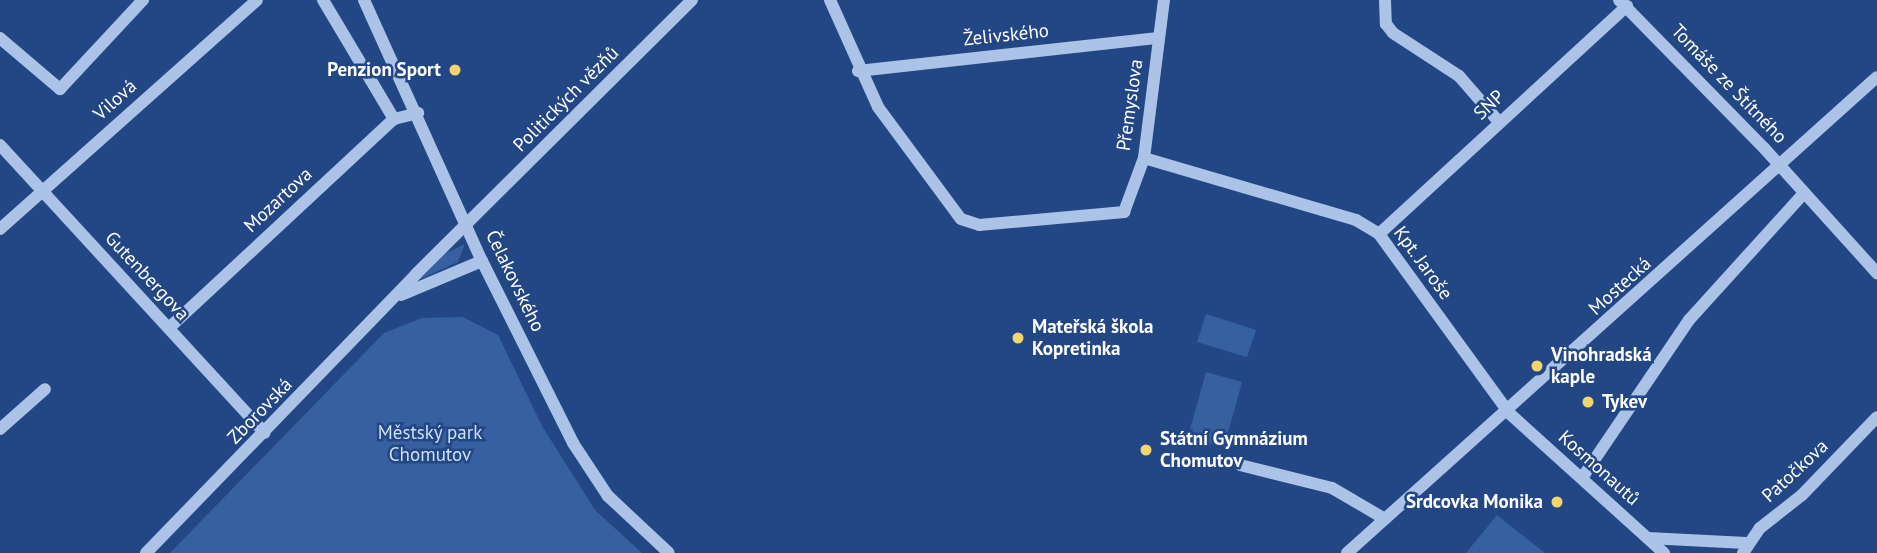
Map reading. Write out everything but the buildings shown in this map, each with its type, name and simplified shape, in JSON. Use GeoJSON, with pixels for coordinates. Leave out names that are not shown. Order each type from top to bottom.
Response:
{"type":"FeatureCollection","features":[{"type":"Feature","properties":{"kind":"street"},"geometry":{"type":"LineString","coordinates":[[0,38],[60,89],[143,0]]}},
{"type":"Feature","properties":{"kind":"street","name":"Vilová"},"geometry":{"type":"LineString","coordinates":[[0,229],[257,0]]}},
{"type":"Feature","properties":{"kind":"street"},"geometry":{"type":"LineString","coordinates":[[323,0],[394,118],[418,113]]}},
{"type":"Feature","properties":{"kind":"street","name":"Čelakovského"},"geometry":{"type":"LineString","coordinates":[[364,0],[418,113],[482,261],[588,471],[669,553]]}},
{"type":"Feature","properties":{"kind":"street","name":"Politických vězňů"},"geometry":{"type":"LineString","coordinates":[[466,224],[692,0]]}},
{"type":"Feature","properties":{"kind":"street"},"geometry":{"type":"LineString","coordinates":[[830,0],[858,71]]}},
{"type":"Feature","properties":{"kind":"street","name":"Přemyslova"},"geometry":{"type":"LineString","coordinates":[[858,71],[878,107],[961,219],[979,225],[1124,212],[1144,158],[1164,0]]}},
{"type":"Feature","properties":{"kind":"street"},"geometry":{"type":"LineString","coordinates":[[1385,0],[1386,23],[1393,33],[1459,76],[1499,122]]}},
{"type":"Feature","properties":{"kind":"street","name":"SNP"},"geometry":{"type":"LineString","coordinates":[[1379,234],[1623,3]]}},
{"type":"Feature","properties":{"kind":"street","name":"Tomáše ze Štítného"},"geometry":{"type":"LineString","coordinates":[[1623,3],[1780,166],[1877,273]]}},
{"type":"Feature","properties":{"kind":"street","name":"Želivského"},"geometry":{"type":"LineString","coordinates":[[858,71],[1158,38]]}},
{"type":"Feature","properties":{"kind":"street","name":"Mostecká"},"geometry":{"type":"LineString","coordinates":[[1347,553],[1508,413],[1877,77]]}},
{"type":"Feature","properties":{"kind":"street","name":"Mozartova"},"geometry":{"type":"LineString","coordinates":[[170,327],[394,118]]}},
{"type":"Feature","properties":{"kind":"street","name":"Gutenbergova"},"geometry":{"type":"LineString","coordinates":[[0,145],[265,433]]}},
{"type":"Feature","properties":{"kind":"street","name":"Kpt. Jaroše"},"geometry":{"type":"LineString","coordinates":[[1144,158],[1356,220],[1379,234],[1508,413]]}},
{"type":"Feature","properties":{"kind":"street"},"geometry":{"type":"LineString","coordinates":[[1581,478],[1689,320],[1804,193]]}},
{"type":"Feature","properties":{"kind":"street","name":"Zborovská"},"geometry":{"type":"LineString","coordinates":[[146,553],[401,295],[466,224]]}},
{"type":"Feature","properties":{"kind":"street","name":"Zborovská"},"geometry":{"type":"LineString","coordinates":[[401,295],[482,261]]}},
{"type":"Feature","properties":{"kind":"street"},"geometry":{"type":"LineString","coordinates":[[0,429],[45,389]]}},
{"type":"Feature","properties":{"kind":"street","name":"Kosmonautů"},"geometry":{"type":"LineString","coordinates":[[1508,413],[1664,553]]}},
{"type":"Feature","properties":{"kind":"street","name":"Patočkova"},"geometry":{"type":"LineString","coordinates":[[1745,548],[1760,528],[1802,495],[1877,417]]}},
{"type":"Feature","properties":{"kind":"street"},"geometry":{"type":"LineString","coordinates":[[1240,465],[1332,488],[1385,520]]}},
{"type":"Feature","properties":{"kind":"street"},"geometry":{"type":"LineString","coordinates":[[1648,538],[1745,548]]}},
{"type":"Feature","properties":{"kind":"green space"},"geometry":{"type":"Polygon","coordinates":[[[465,244],[458,262],[416,281],[438,257],[465,244]]]}},
{"type":"Feature","properties":{"kind":"green space"},"geometry":{"type":"Polygon","coordinates":[[[1206,314],[1256,330],[1247,357],[1197,342],[1206,314]]]}},
{"type":"Feature","properties":{"kind":"green space","name":"Městský park Chomutov"},"geometry":{"type":"Polygon","coordinates":[[[463,317],[498,335],[542,426],[595,510],[642,553],[170,553],[384,333],[422,318],[463,317]]]}},
{"type":"Feature","properties":{"kind":"green space"},"geometry":{"type":"Polygon","coordinates":[[[1206,372],[1242,382],[1224,447],[1188,437],[1206,372]]]}},
{"type":"Feature","properties":{"kind":"green space"},"geometry":{"type":"Polygon","coordinates":[[[1497,515],[1545,553],[1466,553],[1497,515]]]}},
{"type":"Feature","properties":{"kind":"place","name":"Penzion Sport"},"geometry":{"type":"Point","coordinates":[455,70]}},
{"type":"Feature","properties":{"kind":"place","name":"Mateřská škola Kopretinka"},"geometry":{"type":"Point","coordinates":[1018,338]}},
{"type":"Feature","properties":{"kind":"place","name":"Vinohradská kaple"},"geometry":{"type":"Point","coordinates":[1537,366]}},
{"type":"Feature","properties":{"kind":"place","name":"Tykev"},"geometry":{"type":"Point","coordinates":[1588,402]}},
{"type":"Feature","properties":{"kind":"place","name":"Státní Gymnázium Chomutov"},"geometry":{"type":"Point","coordinates":[1146,450]}},
{"type":"Feature","properties":{"kind":"place","name":"Srdcovka Monika"},"geometry":{"type":"Point","coordinates":[1557,502]}}]}
